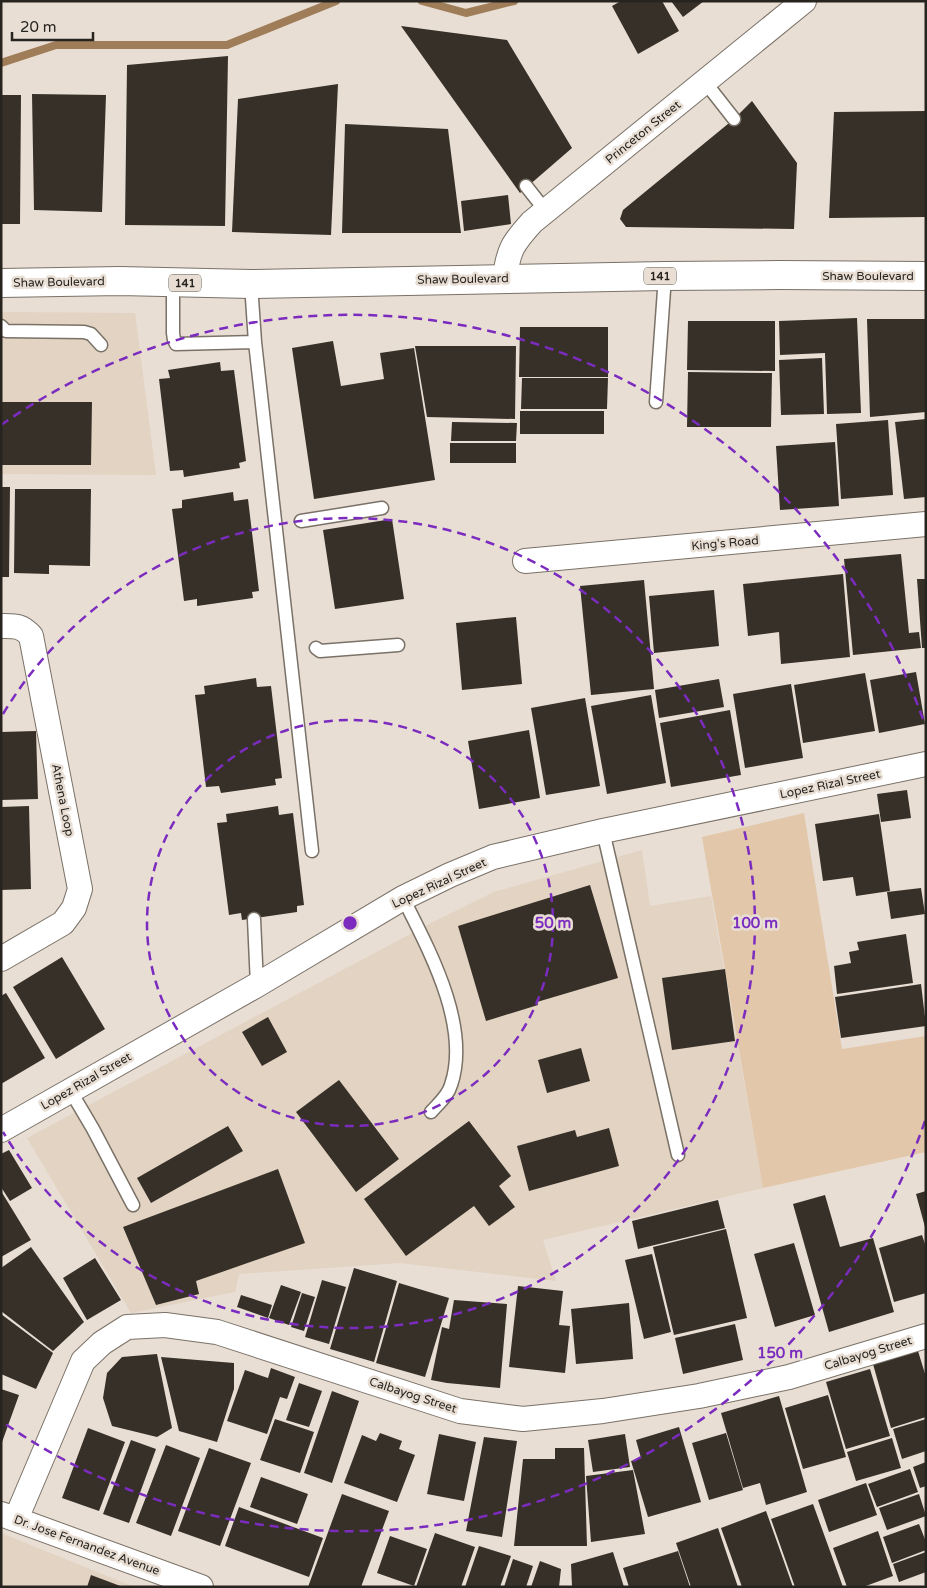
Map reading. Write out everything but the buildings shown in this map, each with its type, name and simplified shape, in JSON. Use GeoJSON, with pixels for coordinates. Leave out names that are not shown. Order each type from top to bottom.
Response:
{"type":"FeatureCollection","features":[{"type":"Feature","properties":{"kind":"main road","name":"Shaw Boulevard"},"geometry":{"type":"LineString","coordinates":[[1,283],[120,281],[250,284],[666,276],[926,276]]}},
{"type":"Feature","properties":{"kind":"street","name":"Princeton Street"},"geometry":{"type":"LineString","coordinates":[[505,278],[508,257],[517,238],[532,222],[804,1]]}},
{"type":"Feature","properties":{"kind":"street","name":"King's Road"},"geometry":{"type":"LineString","coordinates":[[524,561],[926,524]]}},
{"type":"Feature","properties":{"kind":"street","name":"Athena Loop"},"geometry":{"type":"LineString","coordinates":[[1,626],[25,629],[31,636],[80,889],[74,908],[63,922],[1,959]]}},
{"type":"Feature","properties":{"kind":"street","name":"Lopez Rizal Street"},"geometry":{"type":"LineString","coordinates":[[1,1130],[257,985],[403,898],[450,874],[494,857],[603,831],[926,764]]}},
{"type":"Feature","properties":{"kind":"street","name":"Calbayog Street"},"geometry":{"type":"LineString","coordinates":[[8,1517],[83,1361],[102,1343],[127,1327],[165,1325],[217,1332],[460,1411],[523,1418],[603,1411],[699,1396],[789,1377],[926,1336]]}},
{"type":"Feature","properties":{"kind":"street","name":"Dr. Jose Fernandez Avenue"},"geometry":{"type":"LineString","coordinates":[[8,1517],[201,1587]]}},
{"type":"Feature","properties":{"kind":"lane"},"geometry":{"type":"LineString","coordinates":[[705,82],[734,119]]}},
{"type":"Feature","properties":{"kind":"lane"},"geometry":{"type":"LineString","coordinates":[[526,186],[545,210]]}},
{"type":"Feature","properties":{"kind":"lane"},"geometry":{"type":"LineString","coordinates":[[656,402],[666,276]]}},
{"type":"Feature","properties":{"kind":"lane"},"geometry":{"type":"LineString","coordinates":[[173,282],[173,333],[176,344],[255,342]]}},
{"type":"Feature","properties":{"kind":"lane"},"geometry":{"type":"LineString","coordinates":[[250,284],[312,851]]}},
{"type":"Feature","properties":{"kind":"lane"},"geometry":{"type":"LineString","coordinates":[[1,326],[6,331],[84,332],[91,334],[101,345]]}},
{"type":"Feature","properties":{"kind":"lane"},"geometry":{"type":"LineString","coordinates":[[301,522],[382,508]]}},
{"type":"Feature","properties":{"kind":"lane"},"geometry":{"type":"LineString","coordinates":[[316,648],[320,651],[398,645]]}},
{"type":"Feature","properties":{"kind":"lane"},"geometry":{"type":"LineString","coordinates":[[603,831],[678,1155]]}},
{"type":"Feature","properties":{"kind":"lane"},"geometry":{"type":"LineString","coordinates":[[403,898],[436,966],[445,991],[455,1037],[455,1068],[451,1086],[445,1097],[431,1112]]}},
{"type":"Feature","properties":{"kind":"lane"},"geometry":{"type":"LineString","coordinates":[[254,919],[257,985]]}},
{"type":"Feature","properties":{"kind":"lane"},"geometry":{"type":"LineString","coordinates":[[70,1090],[133,1205]]}},
{"type":"Feature","properties":{"kind":"shaded area"},"geometry":{"type":"Polygon","coordinates":[[[1,312],[135,313],[156,475],[1,474],[1,312]]]}},
{"type":"Feature","properties":{"kind":"shaded area"},"geometry":{"type":"Polygon","coordinates":[[[804,813],[842,1049],[926,1036],[926,1152],[763,1188],[702,837],[804,813]]]}},
{"type":"Feature","properties":{"kind":"shaded area"},"geometry":{"type":"Polygon","coordinates":[[[642,850],[650,906],[711,896],[763,1188],[543,1240],[556,1281],[400,1263],[239,1274],[235,1292],[131,1313],[27,1138],[431,923],[494,892],[642,850]]]}},
{"type":"Feature","properties":{"kind":"shaded area"},"geometry":{"type":"Polygon","coordinates":[[[1,1533],[132,1586],[135,1587],[1,1587],[1,1533]]]}},
{"type":"Feature","properties":{"kind":"waterway"},"geometry":{"type":"LineString","coordinates":[[1,63],[56,45],[227,45],[336,1]]}},
{"type":"Feature","properties":{"kind":"waterway"},"geometry":{"type":"LineString","coordinates":[[422,1],[466,13],[514,1]]}}]}
